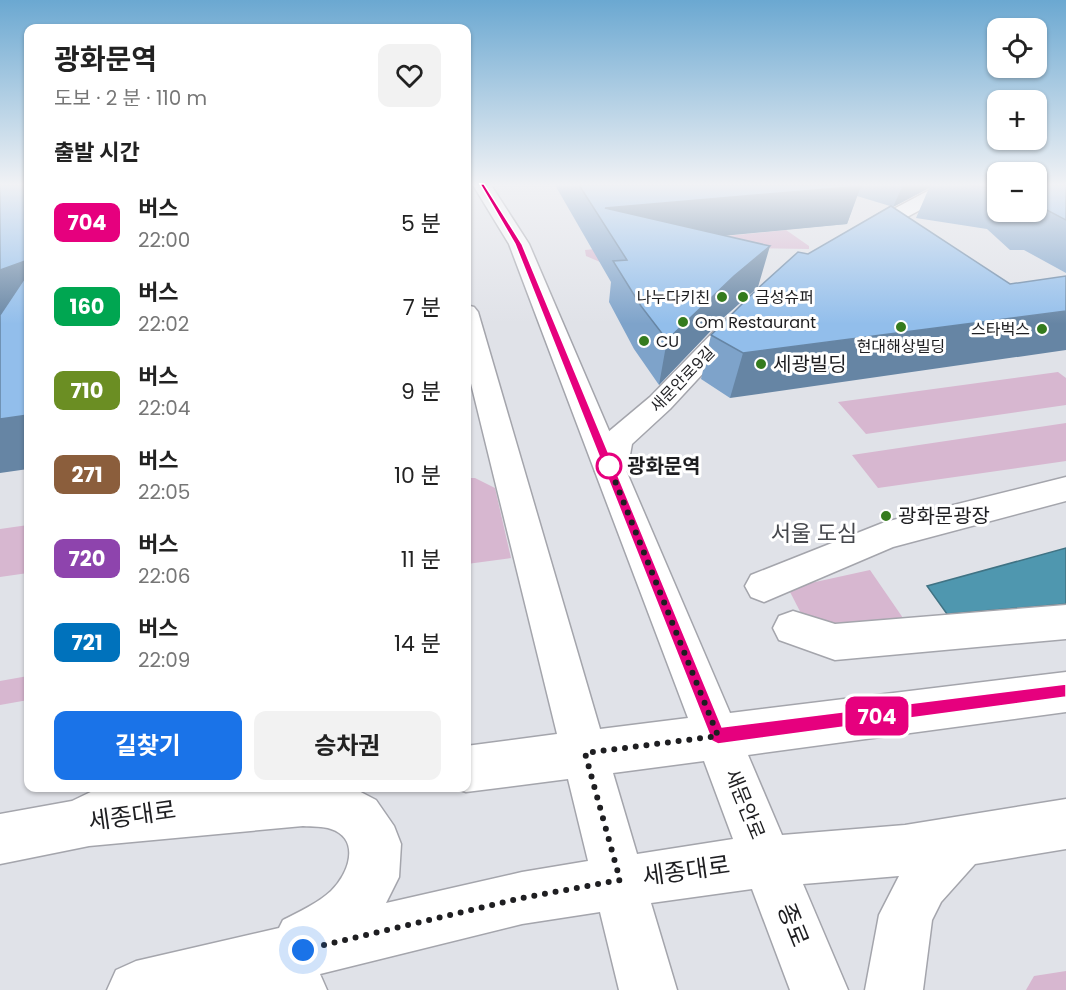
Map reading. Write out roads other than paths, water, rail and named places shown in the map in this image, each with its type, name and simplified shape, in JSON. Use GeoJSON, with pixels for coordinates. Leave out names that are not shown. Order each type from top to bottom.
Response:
{"type":"FeatureCollection","features":[{"type":"Feature","properties":{"kind":"main road","name":"새문안로"},"geometry":{"type":"LineString","coordinates":[[511,231],[519,244],[768,861]]}},
{"type":"Feature","properties":{"kind":"main road"},"geometry":{"type":"LineString","coordinates":[[841,245],[867,231]]}},
{"type":"Feature","properties":{"kind":"main road","name":"새문안로9길"},"geometry":{"type":"LineString","coordinates":[[611,471],[618,440],[660,403],[752,308]]}},
{"type":"Feature","properties":{"kind":"main road"},"geometry":{"type":"LineString","coordinates":[[471,331],[648,990]]}},
{"type":"Feature","properties":{"kind":"main road"},"geometry":{"type":"LineString","coordinates":[[764,586],[885,536],[1066,489]]}},
{"type":"Feature","properties":{"kind":"main road"},"geometry":{"type":"LineString","coordinates":[[793,628],[835,642],[1066,622]]}},
{"type":"Feature","properties":{"kind":"main road"},"geometry":{"type":"LineString","coordinates":[[471,768],[1066,692]]}},
{"type":"Feature","properties":{"kind":"main road"},"geometry":{"type":"LineString","coordinates":[[76,824],[144,792]]}},
{"type":"Feature","properties":{"kind":"main road","name":"세종대로"},"geometry":{"type":"LineString","coordinates":[[0,839],[76,824],[306,792]]}},
{"type":"Feature","properties":{"kind":"main road"},"geometry":{"type":"LineString","coordinates":[[76,824],[303,802],[336,804],[359,817],[376,844],[373,877],[351,909],[318,932],[278,975]]}},
{"type":"Feature","properties":{"kind":"main road","name":"세종대로"},"geometry":{"type":"LineString","coordinates":[[136,990],[278,975],[522,898],[620,880],[768,861],[905,850],[960,843],[1066,824]]}},
{"type":"Feature","properties":{"kind":"main road"},"geometry":{"type":"LineString","coordinates":[[894,990],[906,915],[923,884],[960,843]]}},
{"type":"Feature","properties":{"kind":"main road","name":"종로"},"geometry":{"type":"LineString","coordinates":[[768,861],[819,990]]}},
{"type":"Feature","properties":{"kind":"water"},"geometry":{"type":"Polygon","coordinates":[[[1066,548],[1066,604],[947,614],[927,586],[1066,548]]]}},
{"type":"Feature","properties":{"kind":"place","name":"나누다키친"},"geometry":{"type":"Point","coordinates":[722,297]}},
{"type":"Feature","properties":{"kind":"place","name":"금성슈퍼"},"geometry":{"type":"Point","coordinates":[743,297]}},
{"type":"Feature","properties":{"kind":"place","name":"Om Restaurant"},"geometry":{"type":"Point","coordinates":[683,322]}},
{"type":"Feature","properties":{"kind":"place","name":"현대해상빌딩"},"geometry":{"type":"Point","coordinates":[901,327]}},
{"type":"Feature","properties":{"kind":"place","name":"스타벅스"},"geometry":{"type":"Point","coordinates":[1042,329]}},
{"type":"Feature","properties":{"kind":"place","name":"CU"},"geometry":{"type":"Point","coordinates":[644,341]}},
{"type":"Feature","properties":{"kind":"place","name":"세광빌딩"},"geometry":{"type":"Point","coordinates":[761,364]}},
{"type":"Feature","properties":{"kind":"place","name":"광화문역"},"geometry":{"type":"Point","coordinates":[609,466]}},
{"type":"Feature","properties":{"kind":"place","name":"광화문광장"},"geometry":{"type":"Point","coordinates":[886,516]}},
{"type":"Feature","properties":{"kind":"district","name":"서울 도심"},"geometry":{"type":"Point","coordinates":[814,533]}}]}
